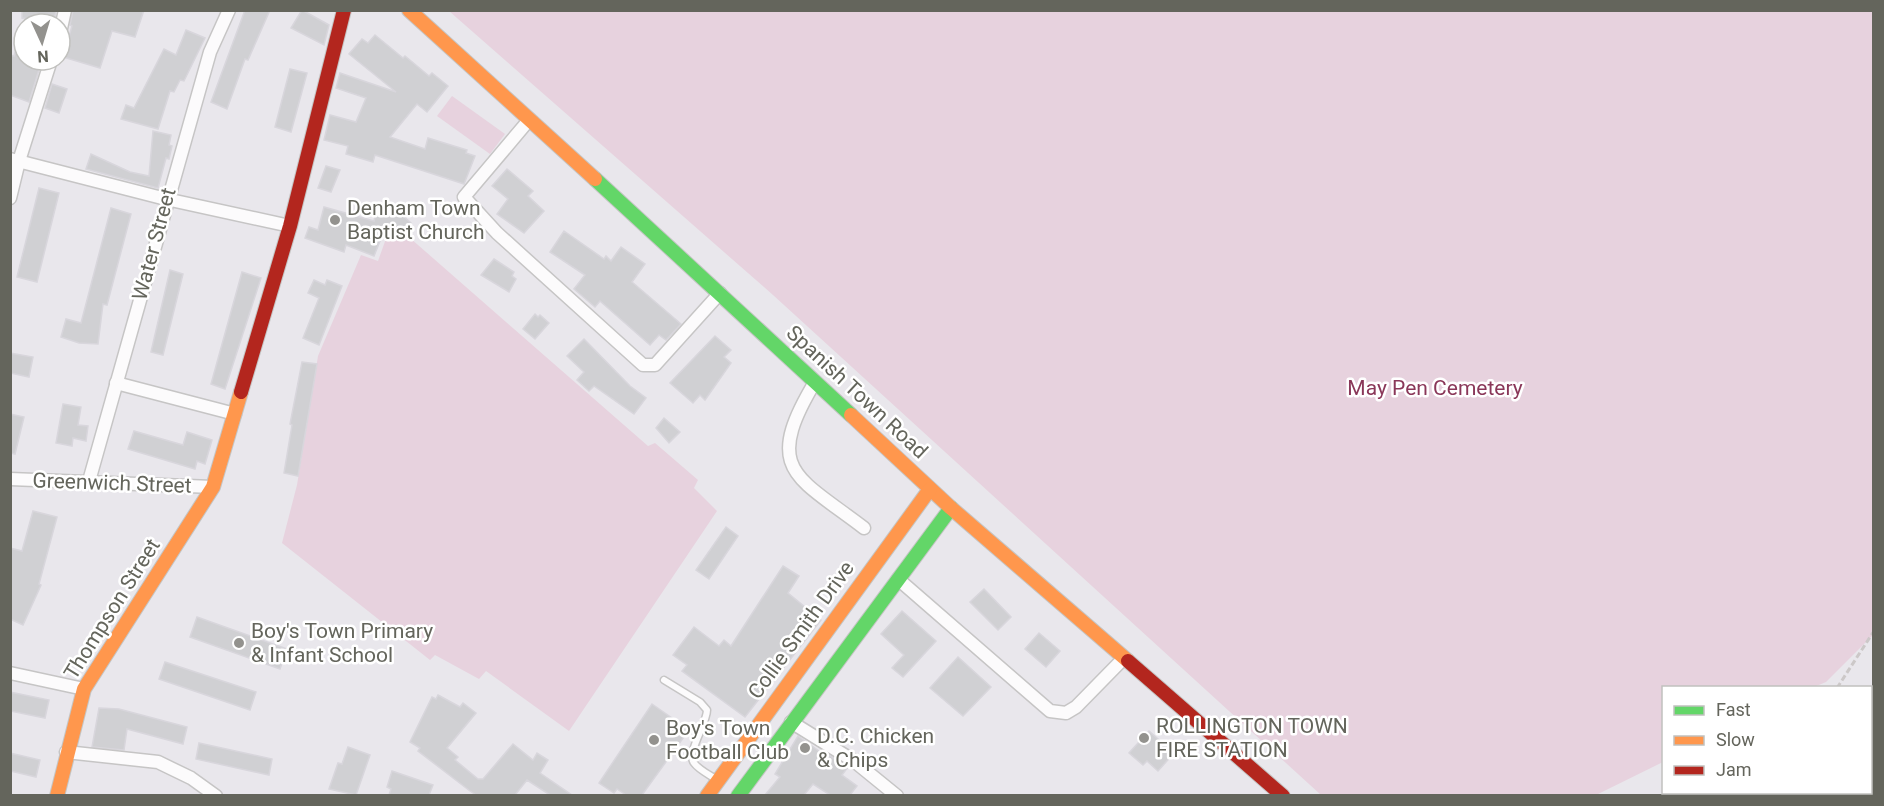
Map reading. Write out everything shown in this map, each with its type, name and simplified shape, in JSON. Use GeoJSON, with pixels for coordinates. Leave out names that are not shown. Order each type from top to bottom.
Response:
{"type":"FeatureCollection","features":[{"type":"Feature","properties":{"kind":"street","name":"Water Street"},"geometry":{"type":"LineString","coordinates":[[89,481],[166,199],[210,52],[229,10]]}},
{"type":"Feature","properties":{"kind":"street","name":"Thompson Street"},"geometry":{"type":"LineString","coordinates":[[57,795],[66,752],[84,689],[213,487],[290,226],[344,10]]}},
{"type":"Feature","properties":{"kind":"street","name":"Spanish Town Road"},"geometry":{"type":"LineString","coordinates":[[409,10],[720,293],[951,508],[1283,795]]}},
{"type":"Feature","properties":{"kind":"street"},"geometry":{"type":"LineString","coordinates":[[10,198],[15,160],[47,72]]}},
{"type":"Feature","properties":{"kind":"street"},"geometry":{"type":"LineString","coordinates":[[529,120],[464,197],[505,241],[643,365],[650,367],[656,365],[720,293]]}},
{"type":"Feature","properties":{"kind":"street"},"geometry":{"type":"LineString","coordinates":[[15,160],[166,199],[290,226]]}},
{"type":"Feature","properties":{"kind":"street"},"geometry":{"type":"LineString","coordinates":[[815,382],[802,404],[789,437],[789,461],[796,476],[864,528]]}},
{"type":"Feature","properties":{"kind":"street"},"geometry":{"type":"LineString","coordinates":[[116,383],[235,414]]}},
{"type":"Feature","properties":{"kind":"street","name":"Greenwich Street"},"geometry":{"type":"LineString","coordinates":[[10,479],[213,487]]}},
{"type":"Feature","properties":{"kind":"street","name":"Collie Smith Drive"},"geometry":{"type":"LineString","coordinates":[[707,795],[930,489]]}},
{"type":"Feature","properties":{"kind":"street"},"geometry":{"type":"LineString","coordinates":[[738,795],[951,508]]}},
{"type":"Feature","properties":{"kind":"street"},"geometry":{"type":"LineString","coordinates":[[898,579],[1050,711],[1066,713],[1076,707],[1124,658]]}},
{"type":"Feature","properties":{"kind":"street"},"geometry":{"type":"LineString","coordinates":[[10,673],[84,689]]}},
{"type":"Feature","properties":{"kind":"street"},"geometry":{"type":"LineString","coordinates":[[791,722],[854,761],[897,795]]}},
{"type":"Feature","properties":{"kind":"street"},"geometry":{"type":"LineString","coordinates":[[66,752],[158,762],[191,778],[216,795]]}},
{"type":"Feature","properties":{"kind":"lane"},"geometry":{"type":"LineString","coordinates":[[664,680],[700,702],[707,710],[707,720],[693,748],[692,759],[694,764],[717,781]]}},
{"type":"Feature","properties":{"kind":"path"},"geometry":{"type":"LineString","coordinates":[[1837,686],[1874,631]]}},
{"type":"Feature","properties":{"kind":"green space","name":"May Pen Cemetery"},"geometry":{"type":"Polygon","coordinates":[[[449,11],[1873,11],[1873,635],[1826,682],[1816,686],[1662,686],[1662,762],[1596,795],[1321,795],[773,295],[449,11]]]}},
{"type":"Feature","properties":{"kind":"green space"},"geometry":{"type":"Polygon","coordinates":[[[452,96],[505,134],[490,154],[437,116],[452,96]]]}},
{"type":"Feature","properties":{"kind":"green space"},"geometry":{"type":"Polygon","coordinates":[[[394,231],[410,238],[648,446],[655,443],[698,480],[694,488],[717,511],[569,731],[486,671],[479,679],[435,655],[430,660],[282,543],[297,485],[318,356],[361,255],[378,261],[388,233],[394,231]]]}},
{"type":"Feature","properties":{"kind":"building"},"geometry":{"type":"Polygon","coordinates":[[[22,10],[56,10],[56,12],[22,12],[22,10]]]}},
{"type":"Feature","properties":{"kind":"building"},"geometry":{"type":"Polygon","coordinates":[[[73,10],[144,10],[135,37],[112,31],[100,68],[72,60],[73,10]]]}},
{"type":"Feature","properties":{"kind":"building"},"geometry":{"type":"Polygon","coordinates":[[[245,10],[270,10],[248,60],[245,59],[227,109],[211,102],[245,10]]]}},
{"type":"Feature","properties":{"kind":"building"},"geometry":{"type":"Polygon","coordinates":[[[302,10],[329,25],[324,45],[291,28],[302,10]]]}},
{"type":"Feature","properties":{"kind":"building"},"geometry":{"type":"Polygon","coordinates":[[[186,30],[205,38],[184,81],[180,80],[174,92],[170,91],[158,129],[121,119],[126,105],[134,108],[164,49],[176,55],[186,30]]]}},
{"type":"Feature","properties":{"kind":"building"},"geometry":{"type":"Polygon","coordinates":[[[375,35],[403,58],[405,56],[429,76],[432,73],[448,86],[427,112],[417,104],[390,137],[425,149],[428,138],[467,150],[466,153],[475,156],[464,184],[375,155],[373,162],[346,154],[348,146],[324,140],[330,115],[356,122],[366,98],[336,88],[340,73],[396,92],[349,54],[362,39],[368,43],[375,35]]]}},
{"type":"Feature","properties":{"kind":"building"},"geometry":{"type":"Polygon","coordinates":[[[10,55],[12,56],[12,72],[38,72],[29,102],[10,95],[10,55]]]}},
{"type":"Feature","properties":{"kind":"building"},"geometry":{"type":"Polygon","coordinates":[[[290,69],[307,73],[291,132],[275,127],[290,69]]]}},
{"type":"Feature","properties":{"kind":"building"},"geometry":{"type":"Polygon","coordinates":[[[52,84],[67,89],[59,113],[45,108],[52,84]]]}},
{"type":"Feature","properties":{"kind":"building"},"geometry":{"type":"Polygon","coordinates":[[[153,131],[171,135],[169,145],[172,146],[169,159],[166,158],[158,188],[86,169],[91,154],[130,172],[149,176],[153,131]]]}},
{"type":"Feature","properties":{"kind":"building"},"geometry":{"type":"Polygon","coordinates":[[[326,166],[340,170],[331,192],[318,188],[326,166]]]}},
{"type":"Feature","properties":{"kind":"building"},"geometry":{"type":"Polygon","coordinates":[[[507,169],[533,191],[528,196],[544,211],[524,233],[497,214],[508,199],[492,186],[507,169]]]}},
{"type":"Feature","properties":{"kind":"building"},"geometry":{"type":"Polygon","coordinates":[[[39,188],[59,193],[37,282],[17,277],[39,188]]]}},
{"type":"Feature","properties":{"kind":"building"},"geometry":{"type":"Polygon","coordinates":[[[387,201],[411,223],[402,232],[386,226],[374,256],[346,245],[344,252],[305,238],[309,227],[318,230],[324,207],[374,221],[376,212],[382,214],[387,201]]]}},
{"type":"Feature","properties":{"kind":"building"},"geometry":{"type":"Polygon","coordinates":[[[111,208],[131,214],[107,305],[103,304],[98,344],[79,343],[61,337],[66,319],[81,323],[111,208]]]}},
{"type":"Feature","properties":{"kind":"building"},"geometry":{"type":"Polygon","coordinates":[[[564,231],[604,259],[606,256],[611,261],[621,247],[645,264],[632,282],[681,324],[666,340],[659,335],[650,345],[600,301],[595,307],[574,289],[585,275],[550,252],[564,231]]]}},
{"type":"Feature","properties":{"kind":"building"},"geometry":{"type":"Polygon","coordinates":[[[494,259],[514,272],[512,276],[516,279],[509,292],[481,275],[494,259]]]}},
{"type":"Feature","properties":{"kind":"building"},"geometry":{"type":"Polygon","coordinates":[[[170,270],[183,274],[163,355],[151,352],[170,270]]]}},
{"type":"Feature","properties":{"kind":"building"},"geometry":{"type":"Polygon","coordinates":[[[242,272],[261,278],[225,389],[211,384],[242,272]]]}},
{"type":"Feature","properties":{"kind":"building"},"geometry":{"type":"Polygon","coordinates":[[[314,280],[325,285],[327,280],[342,286],[319,345],[303,338],[319,298],[308,293],[314,280]]]}},
{"type":"Feature","properties":{"kind":"building"},"geometry":{"type":"Polygon","coordinates":[[[535,314],[538,317],[540,315],[549,323],[535,339],[523,329],[535,314]]]}},
{"type":"Feature","properties":{"kind":"building"},"geometry":{"type":"Polygon","coordinates":[[[715,336],[731,350],[724,357],[731,363],[705,400],[700,395],[693,403],[670,383],[715,336]]]}},
{"type":"Feature","properties":{"kind":"building"},"geometry":{"type":"Polygon","coordinates":[[[584,339],[630,386],[646,398],[634,414],[594,386],[589,391],[577,380],[584,372],[567,356],[584,339]]]}},
{"type":"Feature","properties":{"kind":"building"},"geometry":{"type":"Polygon","coordinates":[[[10,353],[33,357],[29,377],[10,373],[10,353]]]}},
{"type":"Feature","properties":{"kind":"building"},"geometry":{"type":"Polygon","coordinates":[[[302,362],[317,364],[298,476],[284,473],[292,425],[290,424],[302,362]]]}},
{"type":"Feature","properties":{"kind":"building"},"geometry":{"type":"Polygon","coordinates":[[[63,404],[81,407],[78,425],[88,426],[86,441],[73,438],[72,446],[56,443],[63,404]]]}},
{"type":"Feature","properties":{"kind":"building"},"geometry":{"type":"Polygon","coordinates":[[[10,414],[24,417],[15,454],[10,453],[10,414]]]}},
{"type":"Feature","properties":{"kind":"building"},"geometry":{"type":"Polygon","coordinates":[[[664,418],[680,432],[669,443],[656,428],[664,418]]]}},
{"type":"Feature","properties":{"kind":"building"},"geometry":{"type":"Polygon","coordinates":[[[134,431],[183,445],[187,432],[212,440],[205,464],[197,461],[195,469],[128,449],[134,431]]]}},
{"type":"Feature","properties":{"kind":"building"},"geometry":{"type":"Polygon","coordinates":[[[33,511],[57,517],[39,584],[41,585],[23,625],[10,619],[10,548],[22,551],[33,511]]]}},
{"type":"Feature","properties":{"kind":"building"},"geometry":{"type":"Polygon","coordinates":[[[726,527],[738,536],[709,579],[696,570],[726,527]]]}},
{"type":"Feature","properties":{"kind":"building"},"geometry":{"type":"Polygon","coordinates":[[[783,566],[799,576],[788,593],[821,620],[745,717],[682,671],[687,665],[673,655],[694,627],[719,646],[724,640],[731,646],[783,566]]]}},
{"type":"Feature","properties":{"kind":"building"},"geometry":{"type":"Polygon","coordinates":[[[984,589],[1011,617],[998,630],[970,602],[984,589]]]}},
{"type":"Feature","properties":{"kind":"building"},"geometry":{"type":"Polygon","coordinates":[[[902,611],[936,641],[903,677],[892,668],[904,655],[881,634],[902,611]]]}},
{"type":"Feature","properties":{"kind":"building","name":"Boy's Town Primary & Infant School"},"geometry":{"type":"Polygon","coordinates":[[[197,617],[287,649],[280,669],[190,637],[197,617]]]}},
{"type":"Feature","properties":{"kind":"building"},"geometry":{"type":"Polygon","coordinates":[[[1039,633],[1060,651],[1046,667],[1025,649],[1039,633]]]}},
{"type":"Feature","properties":{"kind":"building"},"geometry":{"type":"Polygon","coordinates":[[[958,657],[991,687],[963,716],[930,688],[958,657]]]}},
{"type":"Feature","properties":{"kind":"building","name":"Boy's Town Primary & Infant School"},"geometry":{"type":"Polygon","coordinates":[[[165,662],[256,692],[250,710],[159,679],[165,662]]]}},
{"type":"Feature","properties":{"kind":"building"},"geometry":{"type":"Polygon","coordinates":[[[10,692],[49,700],[45,718],[10,711],[10,692]]]}},
{"type":"Feature","properties":{"kind":"building"},"geometry":{"type":"Polygon","coordinates":[[[438,695],[460,707],[463,703],[476,713],[447,748],[458,757],[455,760],[478,779],[483,779],[513,744],[533,760],[537,753],[548,760],[540,773],[572,795],[550,795],[527,780],[515,795],[476,795],[470,791],[418,751],[420,748],[410,742],[432,697],[436,699],[438,695]]]}},
{"type":"Feature","properties":{"kind":"building","name":"Boy's Town Football Club"},"geometry":{"type":"Polygon","coordinates":[[[652,704],[689,730],[642,795],[626,795],[617,789],[614,793],[599,783],[652,704]]]}},
{"type":"Feature","properties":{"kind":"building"},"geometry":{"type":"Polygon","coordinates":[[[99,708],[119,709],[187,727],[183,744],[127,729],[124,750],[92,747],[99,708]]]}},
{"type":"Feature","properties":{"kind":"building"},"geometry":{"type":"Polygon","coordinates":[[[1149,731],[1174,753],[1158,771],[1147,761],[1143,765],[1129,753],[1149,731]]]}},
{"type":"Feature","properties":{"kind":"building"},"geometry":{"type":"Polygon","coordinates":[[[798,736],[826,756],[827,754],[848,767],[842,775],[857,786],[850,795],[830,795],[813,784],[804,795],[765,795],[780,777],[775,774],[798,736]]]}},
{"type":"Feature","properties":{"kind":"building"},"geometry":{"type":"Polygon","coordinates":[[[199,743],[272,759],[269,775],[196,759],[199,743]]]}},
{"type":"Feature","properties":{"kind":"building"},"geometry":{"type":"Polygon","coordinates":[[[348,747],[370,755],[356,795],[329,789],[338,763],[342,764],[348,747]]]}},
{"type":"Feature","properties":{"kind":"building"},"geometry":{"type":"Polygon","coordinates":[[[10,753],[40,760],[36,777],[10,771],[10,753]]]}},
{"type":"Feature","properties":{"kind":"building"},"geometry":{"type":"Polygon","coordinates":[[[392,771],[433,785],[429,795],[389,795],[391,789],[387,787],[392,771]]]}},
{"type":"Feature","properties":{"kind":"traffic: fast"},"geometry":{"type":"LineString","coordinates":[[595,179],[851,415]]}},
{"type":"Feature","properties":{"kind":"traffic: fast"},"geometry":{"type":"LineString","coordinates":[[738,796],[951,508]]}},
{"type":"Feature","properties":{"kind":"traffic: slow"},"geometry":{"type":"LineString","coordinates":[[409,10],[595,179]]}},
{"type":"Feature","properties":{"kind":"traffic: slow"},"geometry":{"type":"LineString","coordinates":[[57,796],[84,689],[213,487],[241,392]]}},
{"type":"Feature","properties":{"kind":"traffic: slow"},"geometry":{"type":"LineString","coordinates":[[851,415],[951,508],[1128,661]]}},
{"type":"Feature","properties":{"kind":"traffic: slow"},"geometry":{"type":"LineString","coordinates":[[707,796],[930,489]]}},
{"type":"Feature","properties":{"kind":"traffic: jam"},"geometry":{"type":"LineString","coordinates":[[241,392],[290,226],[344,10]]}},
{"type":"Feature","properties":{"kind":"traffic: jam"},"geometry":{"type":"LineString","coordinates":[[1128,661],[1283,796]]}},
{"type":"Feature","properties":{"kind":"place","name":"Denham Town Baptist Church"},"geometry":{"type":"Point","coordinates":[335,220]}},
{"type":"Feature","properties":{"kind":"place","name":"Boy's Town Primary & Infant School"},"geometry":{"type":"Point","coordinates":[239,643]}},
{"type":"Feature","properties":{"kind":"place","name":"ROLLINGTON TOWN FIRE STATION"},"geometry":{"type":"Point","coordinates":[1144,738]}},
{"type":"Feature","properties":{"kind":"place","name":"Boy's Town Football Club"},"geometry":{"type":"Point","coordinates":[654,740]}},
{"type":"Feature","properties":{"kind":"place","name":"D.C. Chicken & Chips"},"geometry":{"type":"Point","coordinates":[805,748]}}]}
